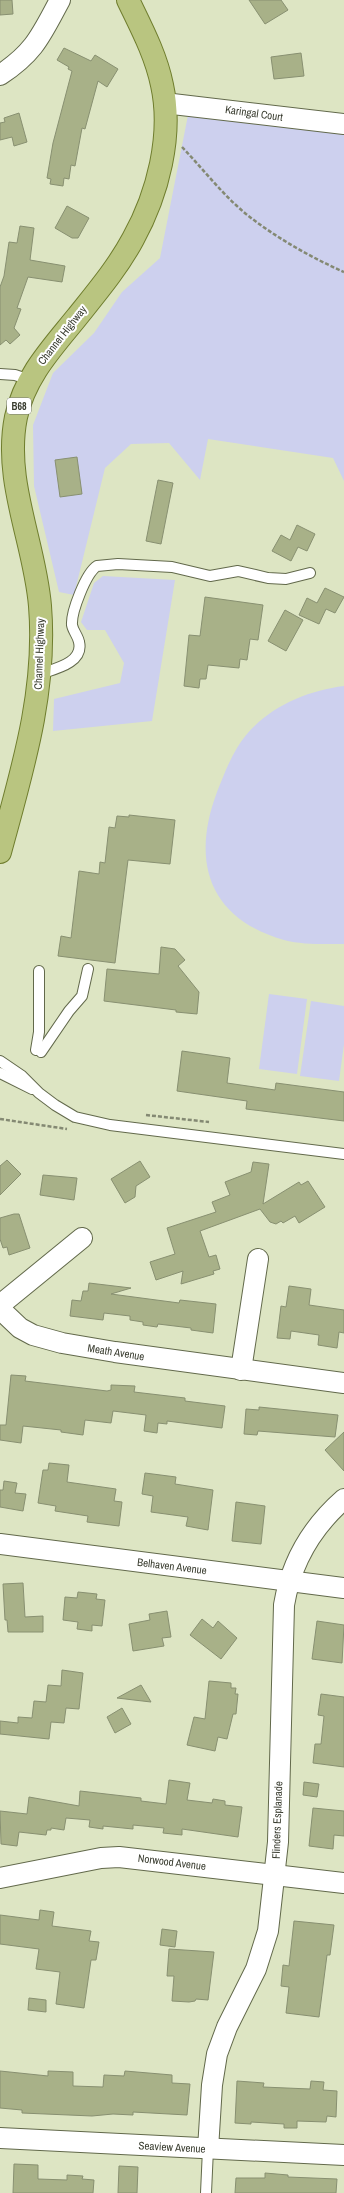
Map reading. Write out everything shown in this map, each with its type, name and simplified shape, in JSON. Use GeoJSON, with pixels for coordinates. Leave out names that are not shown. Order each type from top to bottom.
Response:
{"type":"FeatureCollection","features":[{"type":"Feature","properties":{"kind":"main road","name":"Channel Highway"},"geometry":{"type":"LineString","coordinates":[[0,852],[31,734],[40,674],[41,622],[38,585],[13,464],[16,415],[30,380],[50,349],[112,271],[133,239],[147,211],[155,187],[161,161],[165,133],[162,86],[152,53],[128,0]]}},
{"type":"Feature","properties":{"kind":"street"},"geometry":{"type":"LineString","coordinates":[[0,75],[20,62],[30,52],[60,0]]}},
{"type":"Feature","properties":{"kind":"street","name":"Karingal Court"},"geometry":{"type":"LineString","coordinates":[[164,103],[344,124]]}},
{"type":"Feature","properties":{"kind":"street"},"geometry":{"type":"LineString","coordinates":[[0,1305],[82,1238]]}},
{"type":"Feature","properties":{"kind":"street"},"geometry":{"type":"LineString","coordinates":[[241,1370],[258,1259]]}},
{"type":"Feature","properties":{"kind":"street","name":"Meath Avenue"},"geometry":{"type":"LineString","coordinates":[[0,1309],[20,1328],[48,1340],[115,1352],[344,1383]]}},
{"type":"Feature","properties":{"kind":"street","name":"Flinders Esplanade"},"geometry":{"type":"LineString","coordinates":[[208,2149],[215,2061],[227,2027],[256,1969],[268,1931],[278,1842],[284,1605],[288,1581],[296,1559],[310,1537],[344,1499]]}},
{"type":"Feature","properties":{"kind":"street","name":"Belhaven Avenue"},"geometry":{"type":"LineString","coordinates":[[0,1544],[344,1588]]}},
{"type":"Feature","properties":{"kind":"street","name":"Norwood Avenue"},"geometry":{"type":"LineString","coordinates":[[0,1878],[101,1858],[119,1857],[344,1883]]}},
{"type":"Feature","properties":{"kind":"street","name":"Seaview Avenue"},"geometry":{"type":"LineString","coordinates":[[0,2138],[344,2155]]}},
{"type":"Feature","properties":{"kind":"lane"},"geometry":{"type":"LineString","coordinates":[[0,374],[15,375],[30,380]]}},
{"type":"Feature","properties":{"kind":"lane"},"geometry":{"type":"LineString","coordinates":[[40,674],[68,664],[78,654],[79,642],[74,630],[72,617],[88,575],[97,566],[118,564],[172,567],[210,576],[238,571],[268,578],[286,579],[310,573]]}},
{"type":"Feature","properties":{"kind":"lane"},"geometry":{"type":"LineString","coordinates":[[39,971],[38,1051],[82,996],[88,969]]}},
{"type":"Feature","properties":{"kind":"lane"},"geometry":{"type":"LineString","coordinates":[[0,1062],[22,1076],[39,1093]]}},
{"type":"Feature","properties":{"kind":"lane"},"geometry":{"type":"LineString","coordinates":[[0,1073],[39,1093],[76,1116],[110,1125],[344,1154]]}},
{"type":"Feature","properties":{"kind":"lane"},"geometry":{"type":"LineString","coordinates":[[206,2193],[208,2149]]}},
{"type":"Feature","properties":{"kind":"path"},"geometry":{"type":"LineString","coordinates":[[165,133],[181,145],[214,183],[246,214],[298,248],[344,272]]}},
{"type":"Feature","properties":{"kind":"shaded area"},"geometry":{"type":"Polygon","coordinates":[[[188,115],[344,134],[344,481],[333,458],[208,439],[200,480],[169,443],[131,444],[105,468],[74,595],[59,592],[34,486],[33,425],[53,373],[94,333],[122,292],[160,258],[188,115]]]}},
{"type":"Feature","properties":{"kind":"shaded area"},"geometry":{"type":"Polygon","coordinates":[[[103,576],[175,580],[152,721],[53,731],[54,699],[120,683],[124,663],[105,630],[87,630],[81,622],[94,583],[103,576]]]}},
{"type":"Feature","properties":{"kind":"shaded area"},"geometry":{"type":"Polygon","coordinates":[[[344,686],[344,944],[291,942],[258,930],[238,917],[223,902],[212,884],[207,863],[206,841],[209,817],[217,792],[231,758],[246,735],[257,723],[283,705],[298,698],[344,686]]]}},
{"type":"Feature","properties":{"kind":"shaded area"},"geometry":{"type":"Polygon","coordinates":[[[269,994],[307,999],[297,1074],[259,1069],[269,994]]]}},
{"type":"Feature","properties":{"kind":"shaded area"},"geometry":{"type":"Polygon","coordinates":[[[311,1001],[344,1006],[344,1044],[339,1081],[300,1076],[311,1001]]]}},
{"type":"Feature","properties":{"kind":"building"},"geometry":{"type":"Polygon","coordinates":[[[0,0],[12,0],[13,14],[0,15],[0,0]]]}},
{"type":"Feature","properties":{"kind":"building"},"geometry":{"type":"Polygon","coordinates":[[[249,0],[281,0],[288,10],[265,24],[249,0]]]}},
{"type":"Feature","properties":{"kind":"building"},"geometry":{"type":"Polygon","coordinates":[[[64,48],[91,61],[95,55],[118,69],[107,87],[98,81],[85,129],[82,128],[75,166],[71,165],[69,179],[64,178],[63,186],[50,184],[51,179],[47,178],[53,143],[72,71],[68,69],[69,67],[57,60],[64,48]]]}},
{"type":"Feature","properties":{"kind":"building"},"geometry":{"type":"Polygon","coordinates":[[[301,53],[304,76],[274,79],[271,57],[301,53]]]}},
{"type":"Feature","properties":{"kind":"building"},"geometry":{"type":"Polygon","coordinates":[[[19,113],[27,142],[14,146],[12,137],[0,140],[0,123],[5,122],[4,118],[19,113]]]}},
{"type":"Feature","properties":{"kind":"building"},"geometry":{"type":"Polygon","coordinates":[[[67,206],[89,218],[78,238],[72,238],[55,228],[67,206]]]}},
{"type":"Feature","properties":{"kind":"building"},"geometry":{"type":"Polygon","coordinates":[[[20,226],[34,228],[30,260],[65,266],[62,282],[28,277],[17,308],[21,309],[14,328],[20,335],[10,344],[6,340],[0,345],[0,287],[4,276],[9,242],[17,243],[20,226]]]}},
{"type":"Feature","properties":{"kind":"building"},"geometry":{"type":"Polygon","coordinates":[[[77,457],[82,494],[60,497],[55,460],[77,457]]]}},
{"type":"Feature","properties":{"kind":"building"},"geometry":{"type":"Polygon","coordinates":[[[158,480],[173,483],[161,544],[146,541],[158,480]]]}},
{"type":"Feature","properties":{"kind":"building"},"geometry":{"type":"Polygon","coordinates":[[[297,525],[315,534],[307,551],[298,547],[291,561],[272,551],[281,535],[290,540],[297,525]]]}},
{"type":"Feature","properties":{"kind":"building"},"geometry":{"type":"Polygon","coordinates":[[[325,588],[344,597],[335,613],[326,609],[319,624],[299,615],[307,598],[317,603],[325,588]]]}},
{"type":"Feature","properties":{"kind":"building"},"geometry":{"type":"Polygon","coordinates":[[[205,597],[263,605],[258,640],[250,639],[247,660],[240,659],[239,668],[208,665],[206,679],[200,679],[199,688],[184,686],[189,635],[200,636],[205,597]]]}},
{"type":"Feature","properties":{"kind":"building"},"geometry":{"type":"Polygon","coordinates":[[[285,610],[303,620],[286,651],[268,641],[285,610]]]}},
{"type":"Feature","properties":{"kind":"building"},"geometry":{"type":"Polygon","coordinates":[[[129,815],[175,820],[170,864],[128,860],[115,963],[58,956],[61,936],[71,938],[79,871],[99,874],[100,862],[105,863],[109,827],[115,828],[117,816],[129,817],[129,815]]]}},
{"type":"Feature","properties":{"kind":"building"},"geometry":{"type":"Polygon","coordinates":[[[161,947],[175,949],[185,960],[178,966],[199,992],[197,1014],[104,1001],[107,969],[159,974],[161,947]]]}},
{"type":"Feature","properties":{"kind":"building"},"geometry":{"type":"Polygon","coordinates":[[[182,1051],[230,1058],[227,1083],[275,1090],[276,1083],[344,1092],[344,1121],[246,1109],[247,1101],[177,1091],[182,1051]]]}},
{"type":"Feature","properties":{"kind":"building"},"geometry":{"type":"Polygon","coordinates":[[[7,1160],[21,1174],[0,1195],[0,1166],[7,1160]]]}},
{"type":"Feature","properties":{"kind":"building"},"geometry":{"type":"Polygon","coordinates":[[[140,1161],[150,1177],[136,1186],[135,1197],[125,1203],[111,1179],[140,1161]]]}},
{"type":"Feature","properties":{"kind":"building"},"geometry":{"type":"Polygon","coordinates":[[[253,1162],[269,1164],[263,1204],[299,1182],[301,1185],[308,1181],[325,1207],[299,1223],[295,1216],[283,1223],[281,1221],[276,1224],[270,1222],[260,1209],[200,1231],[209,1257],[216,1255],[220,1269],[213,1271],[214,1274],[181,1284],[183,1271],[156,1280],[150,1262],[175,1254],[167,1228],[216,1212],[212,1202],[230,1195],[225,1182],[251,1172],[253,1162]]]}},
{"type":"Feature","properties":{"kind":"building"},"geometry":{"type":"Polygon","coordinates":[[[43,1175],[77,1178],[74,1200],[40,1195],[43,1175]]]}},
{"type":"Feature","properties":{"kind":"building"},"geometry":{"type":"Polygon","coordinates":[[[19,1214],[30,1248],[9,1255],[7,1247],[3,1248],[0,1239],[0,1218],[19,1214]]]}},
{"type":"Feature","properties":{"kind":"building"},"geometry":{"type":"Polygon","coordinates":[[[89,1283],[131,1288],[111,1294],[179,1303],[180,1300],[216,1304],[213,1333],[191,1330],[191,1328],[158,1324],[157,1327],[143,1325],[143,1322],[130,1320],[130,1316],[104,1313],[103,1320],[70,1316],[72,1300],[81,1301],[83,1291],[88,1291],[89,1283]]]}},
{"type":"Feature","properties":{"kind":"building"},"geometry":{"type":"Polygon","coordinates":[[[289,1286],[311,1289],[309,1305],[344,1310],[344,1333],[339,1332],[337,1348],[318,1345],[319,1335],[291,1331],[290,1339],[277,1338],[281,1306],[286,1307],[289,1286]]]}},
{"type":"Feature","properties":{"kind":"building"},"geometry":{"type":"Polygon","coordinates":[[[11,1375],[26,1376],[25,1381],[107,1391],[111,1390],[111,1385],[135,1386],[134,1392],[185,1398],[185,1401],[225,1406],[222,1428],[167,1421],[167,1424],[158,1423],[157,1433],[144,1431],[146,1415],[113,1411],[111,1423],[85,1420],[83,1435],[61,1432],[61,1430],[23,1426],[21,1443],[0,1440],[0,1425],[6,1425],[11,1375]]]}},
{"type":"Feature","properties":{"kind":"building"},"geometry":{"type":"Polygon","coordinates":[[[259,1407],[338,1415],[335,1437],[258,1431],[257,1435],[244,1434],[246,1409],[259,1410],[259,1407]]]}},
{"type":"Feature","properties":{"kind":"building"},"geometry":{"type":"Polygon","coordinates":[[[344,1432],[344,1471],[325,1450],[344,1432]]]}},
{"type":"Feature","properties":{"kind":"building"},"geometry":{"type":"Polygon","coordinates":[[[49,1463],[69,1465],[67,1482],[116,1489],[114,1501],[122,1502],[119,1526],[87,1522],[88,1516],[55,1511],[56,1506],[38,1503],[43,1470],[48,1470],[49,1463]]]}},
{"type":"Feature","properties":{"kind":"building"},"geometry":{"type":"Polygon","coordinates":[[[145,1473],[176,1477],[175,1484],[213,1490],[208,1530],[186,1526],[188,1517],[151,1512],[153,1496],[142,1494],[145,1473]]]}},
{"type":"Feature","properties":{"kind":"building"},"geometry":{"type":"Polygon","coordinates":[[[4,1481],[17,1483],[15,1493],[26,1494],[23,1511],[0,1507],[0,1490],[3,1490],[4,1481]]]}},
{"type":"Feature","properties":{"kind":"building"},"geometry":{"type":"Polygon","coordinates":[[[236,1502],[265,1506],[261,1544],[232,1541],[236,1502]]]}},
{"type":"Feature","properties":{"kind":"building"},"geometry":{"type":"Polygon","coordinates":[[[23,1583],[25,1617],[43,1616],[43,1632],[8,1632],[7,1620],[5,1620],[3,1584],[23,1583]]]}},
{"type":"Feature","properties":{"kind":"building"},"geometry":{"type":"Polygon","coordinates":[[[78,1592],[97,1594],[96,1599],[105,1600],[102,1626],[92,1625],[92,1631],[77,1629],[78,1622],[63,1620],[65,1597],[77,1598],[78,1592]]]}},
{"type":"Feature","properties":{"kind":"building"},"geometry":{"type":"Polygon","coordinates":[[[167,1611],[171,1637],[162,1638],[164,1646],[133,1651],[129,1624],[150,1620],[149,1614],[167,1611]]]}},
{"type":"Feature","properties":{"kind":"building"},"geometry":{"type":"Polygon","coordinates":[[[202,1619],[213,1628],[218,1621],[237,1638],[221,1659],[190,1635],[202,1619]]]}},
{"type":"Feature","properties":{"kind":"building"},"geometry":{"type":"Polygon","coordinates":[[[317,1621],[344,1625],[342,1663],[312,1659],[317,1621]]]}},
{"type":"Feature","properties":{"kind":"building"},"geometry":{"type":"Polygon","coordinates":[[[62,1670],[83,1673],[79,1709],[66,1708],[64,1723],[51,1722],[49,1739],[0,1734],[0,1721],[18,1723],[18,1717],[32,1718],[34,1701],[46,1702],[48,1685],[61,1686],[62,1670]]]}},
{"type":"Feature","properties":{"kind":"building"},"geometry":{"type":"Polygon","coordinates":[[[209,1681],[231,1683],[231,1688],[236,1688],[235,1694],[238,1694],[236,1714],[233,1714],[227,1739],[218,1737],[215,1751],[187,1745],[194,1717],[205,1719],[209,1681]]]}},
{"type":"Feature","properties":{"kind":"building"},"geometry":{"type":"Polygon","coordinates":[[[141,1685],[151,1702],[117,1698],[141,1685]]]}},
{"type":"Feature","properties":{"kind":"building"},"geometry":{"type":"Polygon","coordinates":[[[321,1694],[344,1697],[344,1767],[313,1763],[315,1744],[321,1744],[324,1716],[318,1715],[321,1694]]]}},
{"type":"Feature","properties":{"kind":"building"},"geometry":{"type":"Polygon","coordinates":[[[122,1708],[131,1724],[115,1733],[107,1717],[122,1708]]]}},
{"type":"Feature","properties":{"kind":"building"},"geometry":{"type":"Polygon","coordinates":[[[169,1780],[190,1783],[187,1800],[212,1803],[213,1799],[225,1801],[225,1805],[242,1807],[238,1837],[182,1829],[182,1835],[163,1833],[164,1828],[133,1825],[133,1829],[103,1826],[103,1829],[89,1827],[90,1820],[66,1818],[64,1830],[51,1828],[51,1830],[47,1830],[46,1835],[19,1832],[17,1846],[1,1844],[0,1811],[27,1814],[29,1797],[79,1806],[80,1791],[141,1798],[141,1801],[166,1804],[169,1780]]]}},
{"type":"Feature","properties":{"kind":"building"},"geometry":{"type":"Polygon","coordinates":[[[304,1782],[319,1784],[317,1797],[303,1795],[304,1782]]]}},
{"type":"Feature","properties":{"kind":"building"},"geometry":{"type":"Polygon","coordinates":[[[313,1808],[344,1811],[344,1836],[334,1835],[333,1849],[309,1846],[313,1808]]]}},
{"type":"Feature","properties":{"kind":"building"},"geometry":{"type":"Polygon","coordinates":[[[40,1910],[54,1912],[52,1926],[91,1931],[89,1941],[99,1942],[96,1960],[91,1960],[84,2008],[56,2004],[60,1972],[36,1969],[39,1949],[0,1944],[0,1915],[39,1920],[40,1910]]]}},
{"type":"Feature","properties":{"kind":"building"},"geometry":{"type":"Polygon","coordinates":[[[294,1921],[334,1925],[330,1955],[327,1955],[319,2017],[286,2013],[289,1987],[281,1986],[283,1965],[289,1966],[294,1921]]]}},
{"type":"Feature","properties":{"kind":"building"},"geometry":{"type":"Polygon","coordinates":[[[162,1929],[177,1931],[175,1947],[160,1945],[162,1929]]]}},
{"type":"Feature","properties":{"kind":"building"},"geometry":{"type":"Polygon","coordinates":[[[169,1949],[214,1952],[208,2000],[196,1999],[195,2001],[189,2002],[172,2001],[174,1976],[167,1976],[169,1949]]]}},
{"type":"Feature","properties":{"kind":"building"},"geometry":{"type":"Polygon","coordinates":[[[29,1998],[46,2000],[46,2012],[28,2010],[29,1998]]]}},
{"type":"Feature","properties":{"kind":"building"},"geometry":{"type":"Polygon","coordinates":[[[0,2071],[48,2076],[48,2071],[73,2072],[73,2086],[103,2087],[104,2075],[124,2076],[125,2071],[172,2075],[172,2083],[190,2084],[187,2115],[133,2112],[133,2115],[113,2114],[92,2116],[22,2113],[22,2110],[0,2108],[0,2071]]]}},
{"type":"Feature","properties":{"kind":"building"},"geometry":{"type":"Polygon","coordinates":[[[237,2081],[264,2083],[263,2087],[310,2089],[311,2081],[324,2082],[323,2090],[337,2091],[336,2117],[327,2116],[326,2122],[297,2121],[297,2128],[284,2128],[284,2124],[251,2122],[251,2124],[235,2123],[237,2081]]]}},
{"type":"Feature","properties":{"kind":"building"},"geometry":{"type":"Polygon","coordinates":[[[14,2164],[38,2165],[38,2179],[67,2180],[67,2175],[83,2176],[82,2179],[94,2180],[93,2193],[13,2193],[14,2164]]]}},
{"type":"Feature","properties":{"kind":"building"},"geometry":{"type":"Polygon","coordinates":[[[119,2166],[138,2167],[137,2193],[118,2193],[119,2166]]]}},
{"type":"Feature","properties":{"kind":"building"},"geometry":{"type":"Polygon","coordinates":[[[265,2173],[288,2175],[288,2177],[337,2179],[336,2193],[235,2193],[236,2178],[265,2178],[265,2173]]]}}]}
